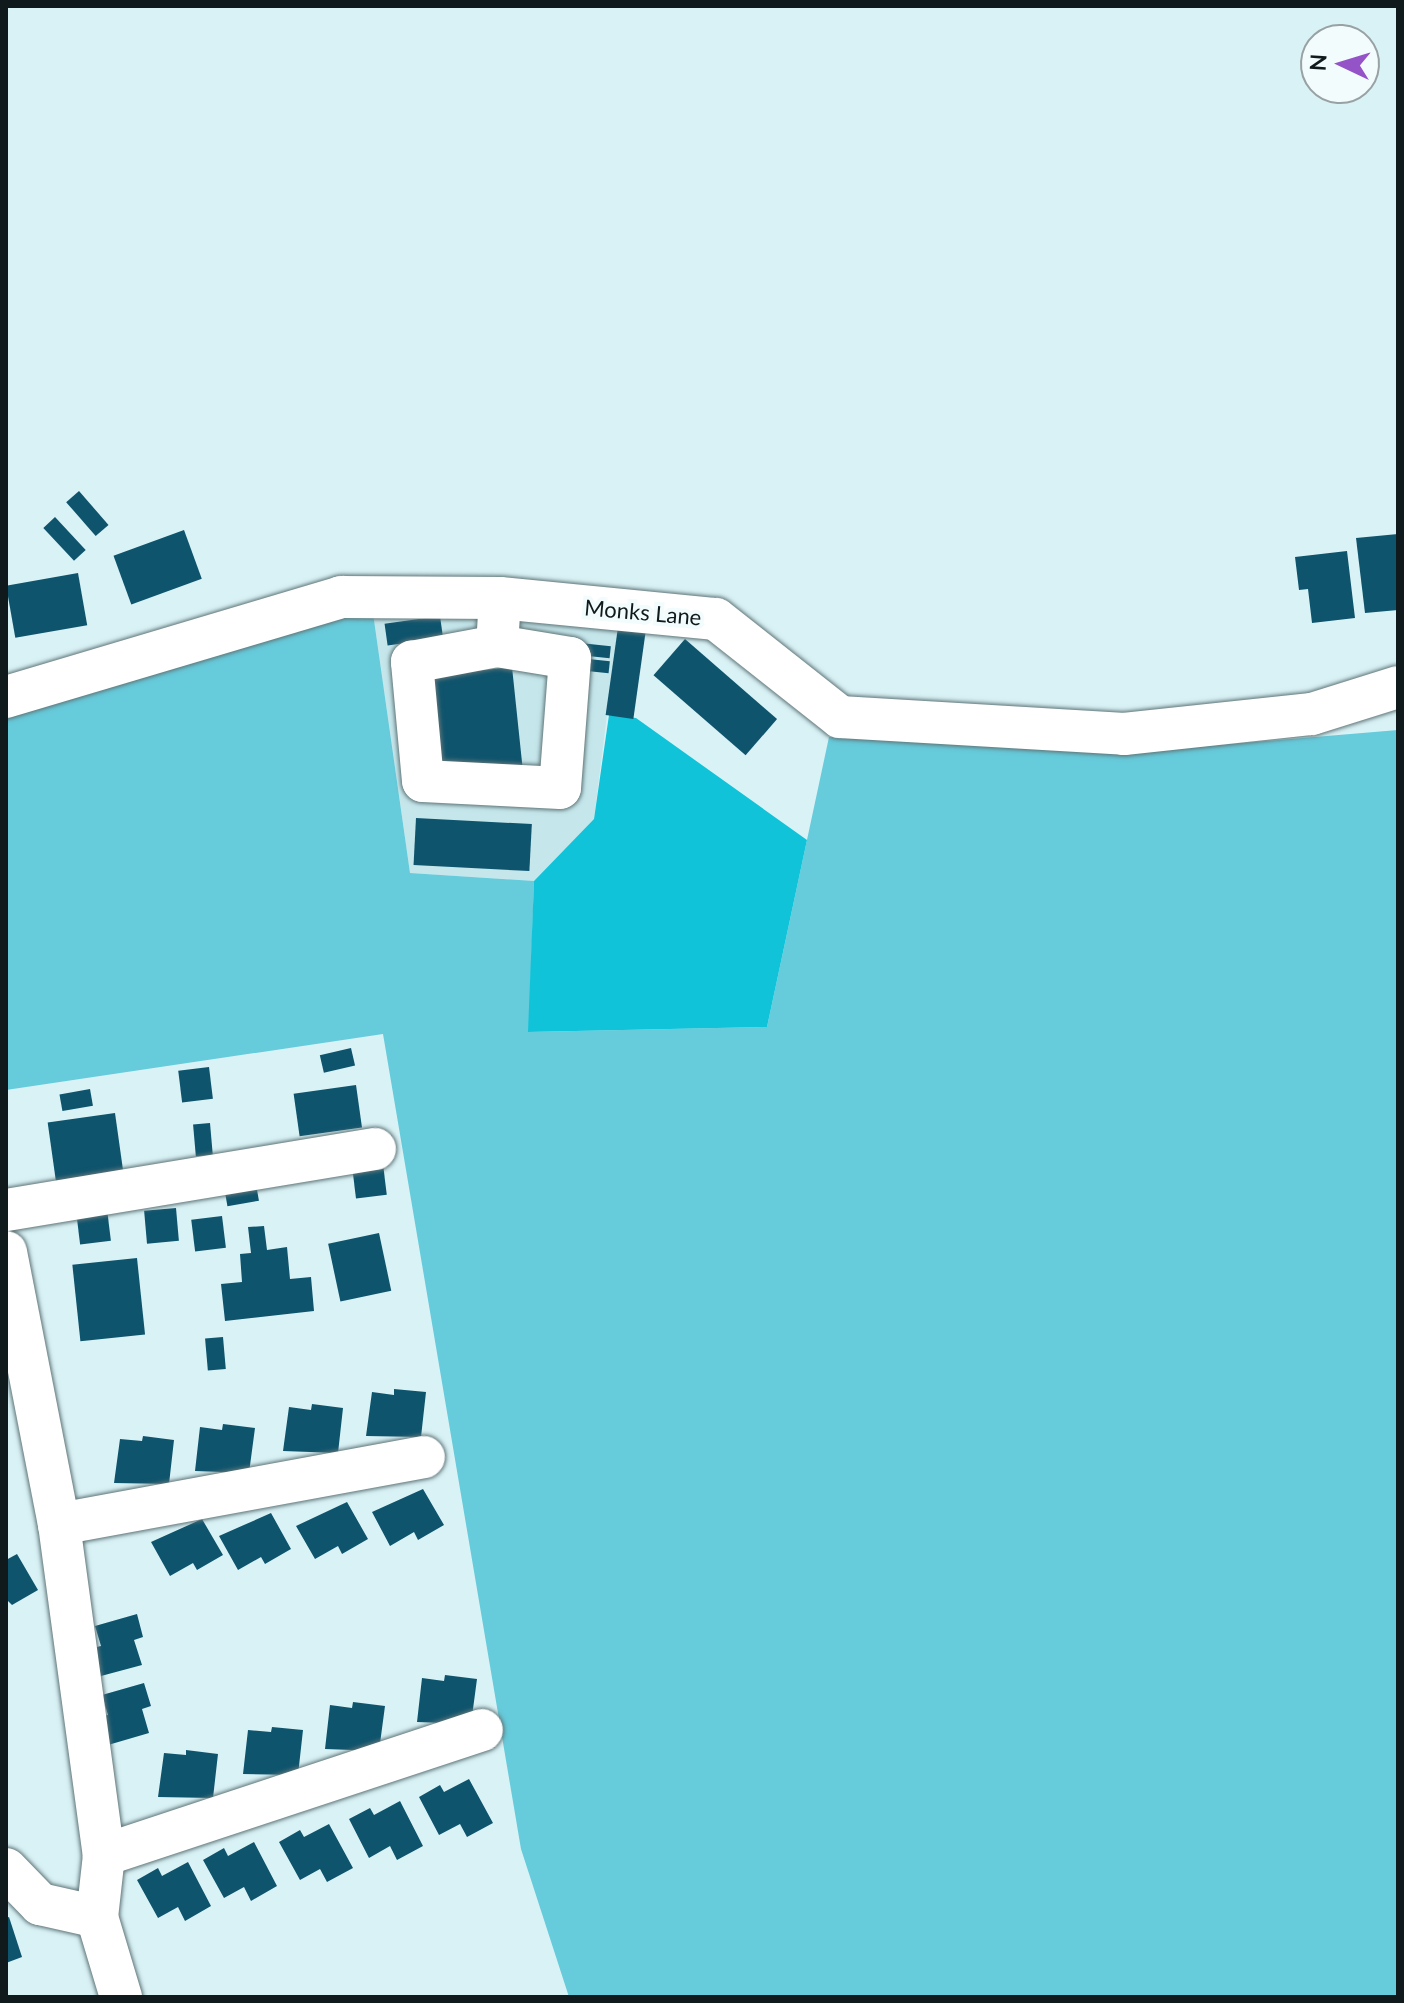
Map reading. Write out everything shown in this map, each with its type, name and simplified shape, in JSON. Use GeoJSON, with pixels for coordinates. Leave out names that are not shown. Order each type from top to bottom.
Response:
{"type":"FeatureCollection","features":[{"type":"Feature","properties":{"kind":"street","name":"Monks Lane"},"geometry":{"type":"LineString","coordinates":[[6,697],[341,597],[500,598],[716,619],[840,717],[1124,734],[1312,714],[1398,687]]}},
{"type":"Feature","properties":{"kind":"street"},"geometry":{"type":"LineString","coordinates":[[497,646],[500,598]]}},
{"type":"Feature","properties":{"kind":"street"},"geometry":{"type":"LineString","coordinates":[[497,646],[570,658],[560,788],[423,781],[412,662],[497,646]]}},
{"type":"Feature","properties":{"kind":"street"},"geometry":{"type":"LineString","coordinates":[[6,1210],[375,1149]]}},
{"type":"Feature","properties":{"kind":"street"},"geometry":{"type":"LineString","coordinates":[[6,1252],[59,1524],[104,1855],[97,1917],[121,1997]]}},
{"type":"Feature","properties":{"kind":"street"},"geometry":{"type":"LineString","coordinates":[[59,1524],[424,1457]]}},
{"type":"Feature","properties":{"kind":"street"},"geometry":{"type":"LineString","coordinates":[[104,1855],[482,1730]]}},
{"type":"Feature","properties":{"kind":"street"},"geometry":{"type":"LineString","coordinates":[[6,1869],[40,1904],[97,1917]]}},
{"type":"Feature","properties":{"kind":"shaded area"},"geometry":{"type":"Polygon","coordinates":[[[373,613],[619,620],[594,819],[534,881],[410,873],[373,613]]]}},
{"type":"Feature","properties":{"kind":"shaded area"},"geometry":{"type":"Polygon","coordinates":[[[373,613],[410,873],[534,881],[529,1032],[767,1027],[829,737],[1122,753],[1398,730],[1398,1997],[569,1997],[521,1849],[383,1034],[6,1090],[6,713],[339,615],[373,613]]]}},
{"type":"Feature","properties":{"kind":"shaded area"},"geometry":{"type":"Polygon","coordinates":[[[609,715],[636,718],[807,840],[767,1027],[528,1032],[534,881],[594,819],[609,715]]]}},
{"type":"Feature","properties":{"kind":"building"},"geometry":{"type":"Polygon","coordinates":[[[79,491],[109,525],[96,536],[66,502],[79,491]]]}},
{"type":"Feature","properties":{"kind":"building"},"geometry":{"type":"Polygon","coordinates":[[[55,517],[86,550],[74,561],[43,528],[55,517]]]}},
{"type":"Feature","properties":{"kind":"building"},"geometry":{"type":"Polygon","coordinates":[[[184,530],[202,579],[131,605],[114,556],[184,530]]]}},
{"type":"Feature","properties":{"kind":"building"},"geometry":{"type":"Polygon","coordinates":[[[1398,534],[1398,610],[1365,613],[1356,538],[1398,534]]]}},
{"type":"Feature","properties":{"kind":"building"},"geometry":{"type":"Polygon","coordinates":[[[1347,551],[1355,618],[1312,623],[1308,589],[1299,590],[1295,557],[1347,551]]]}},
{"type":"Feature","properties":{"kind":"building"},"geometry":{"type":"Polygon","coordinates":[[[78,573],[87,625],[15,638],[6,586],[78,573]]]}},
{"type":"Feature","properties":{"kind":"building"},"geometry":{"type":"Polygon","coordinates":[[[440,616],[443,638],[388,646],[385,624],[440,616]]]}},
{"type":"Feature","properties":{"kind":"building"},"geometry":{"type":"Polygon","coordinates":[[[619,620],[647,624],[633,719],[606,715],[619,620]]]}},
{"type":"Feature","properties":{"kind":"building"},"geometry":{"type":"Polygon","coordinates":[[[685,639],[777,719],[746,755],[654,675],[685,639]]]}},
{"type":"Feature","properties":{"kind":"building"},"geometry":{"type":"Polygon","coordinates":[[[580,643],[611,646],[610,658],[579,655],[580,643]]]}},
{"type":"Feature","properties":{"kind":"building"},"geometry":{"type":"Polygon","coordinates":[[[579,658],[610,661],[609,673],[578,670],[579,658]]]}},
{"type":"Feature","properties":{"kind":"building"},"geometry":{"type":"Polygon","coordinates":[[[512,667],[523,770],[442,779],[431,675],[512,667]]]}},
{"type":"Feature","properties":{"kind":"building"},"geometry":{"type":"Polygon","coordinates":[[[416,818],[532,824],[529,871],[414,865],[416,818]]]}},
{"type":"Feature","properties":{"kind":"building"},"geometry":{"type":"Polygon","coordinates":[[[351,1048],[355,1066],[324,1073],[320,1055],[351,1048]]]}},
{"type":"Feature","properties":{"kind":"building"},"geometry":{"type":"Polygon","coordinates":[[[209,1067],[213,1099],[182,1103],[178,1071],[209,1067]]]}},
{"type":"Feature","properties":{"kind":"building"},"geometry":{"type":"Polygon","coordinates":[[[356,1085],[362,1128],[300,1136],[294,1094],[356,1085]]]}},
{"type":"Feature","properties":{"kind":"building"},"geometry":{"type":"Polygon","coordinates":[[[90,1089],[93,1106],[62,1111],[59,1094],[90,1089]]]}},
{"type":"Feature","properties":{"kind":"building"},"geometry":{"type":"Polygon","coordinates":[[[115,1113],[125,1185],[58,1195],[48,1122],[115,1113]]]}},
{"type":"Feature","properties":{"kind":"building"},"geometry":{"type":"Polygon","coordinates":[[[210,1123],[213,1155],[196,1156],[193,1124],[210,1123]]]}},
{"type":"Feature","properties":{"kind":"building"},"geometry":{"type":"Polygon","coordinates":[[[383,1164],[387,1195],[356,1199],[352,1168],[383,1164]]]}},
{"type":"Feature","properties":{"kind":"building"},"geometry":{"type":"Polygon","coordinates":[[[256,1184],[259,1201],[227,1206],[224,1190],[256,1184]]]}},
{"type":"Feature","properties":{"kind":"building"},"geometry":{"type":"Polygon","coordinates":[[[176,1208],[179,1241],[147,1244],[144,1211],[176,1208]]]}},
{"type":"Feature","properties":{"kind":"building"},"geometry":{"type":"Polygon","coordinates":[[[107,1209],[111,1241],[80,1245],[76,1213],[107,1209]]]}},
{"type":"Feature","properties":{"kind":"building"},"geometry":{"type":"Polygon","coordinates":[[[222,1216],[226,1248],[195,1252],[191,1220],[222,1216]]]}},
{"type":"Feature","properties":{"kind":"building"},"geometry":{"type":"Polygon","coordinates":[[[264,1226],[267,1250],[287,1247],[290,1279],[311,1277],[314,1311],[225,1321],[221,1284],[242,1282],[240,1254],[251,1253],[248,1227],[264,1226]]]}},
{"type":"Feature","properties":{"kind":"building"},"geometry":{"type":"Polygon","coordinates":[[[379,1233],[391,1291],[340,1302],[328,1244],[379,1233]]]}},
{"type":"Feature","properties":{"kind":"building"},"geometry":{"type":"Polygon","coordinates":[[[137,1258],[145,1335],[80,1341],[72,1265],[137,1258]]]}},
{"type":"Feature","properties":{"kind":"building"},"geometry":{"type":"Polygon","coordinates":[[[223,1337],[226,1369],[208,1370],[205,1339],[223,1337]]]}},
{"type":"Feature","properties":{"kind":"building"},"geometry":{"type":"Polygon","coordinates":[[[394,1389],[426,1392],[421,1437],[366,1436],[372,1392],[394,1395],[394,1389]]]}},
{"type":"Feature","properties":{"kind":"building"},"geometry":{"type":"Polygon","coordinates":[[[312,1404],[343,1408],[338,1453],[283,1451],[289,1407],[311,1410],[312,1404]]]}},
{"type":"Feature","properties":{"kind":"building"},"geometry":{"type":"Polygon","coordinates":[[[223,1424],[255,1428],[249,1473],[195,1471],[200,1427],[222,1430],[223,1424]]]}},
{"type":"Feature","properties":{"kind":"building"},"geometry":{"type":"Polygon","coordinates":[[[143,1436],[174,1440],[169,1484],[114,1483],[120,1439],[142,1441],[143,1436]]]}},
{"type":"Feature","properties":{"kind":"building"},"geometry":{"type":"Polygon","coordinates":[[[423,1489],[444,1525],[418,1540],[414,1532],[390,1546],[372,1512],[423,1489]]]}},
{"type":"Feature","properties":{"kind":"building"},"geometry":{"type":"Polygon","coordinates":[[[347,1502],[368,1539],[342,1554],[338,1546],[315,1559],[296,1526],[347,1502]]]}},
{"type":"Feature","properties":{"kind":"building"},"geometry":{"type":"Polygon","coordinates":[[[271,1513],[291,1549],[265,1564],[261,1557],[238,1570],[219,1536],[271,1513]]]}},
{"type":"Feature","properties":{"kind":"building"},"geometry":{"type":"Polygon","coordinates":[[[202,1519],[223,1555],[197,1570],[193,1563],[170,1576],[151,1542],[202,1519]]]}},
{"type":"Feature","properties":{"kind":"building"},"geometry":{"type":"Polygon","coordinates":[[[17,1554],[38,1590],[12,1605],[6,1599],[6,1560],[17,1554]]]}},
{"type":"Feature","properties":{"kind":"building"},"geometry":{"type":"Polygon","coordinates":[[[137,1614],[143,1637],[134,1640],[142,1665],[101,1676],[93,1648],[101,1646],[95,1626],[137,1614]]]}},
{"type":"Feature","properties":{"kind":"building"},"geometry":{"type":"Polygon","coordinates":[[[445,1675],[477,1679],[471,1724],[417,1722],[422,1678],[444,1681],[445,1675]]]}},
{"type":"Feature","properties":{"kind":"building"},"geometry":{"type":"Polygon","coordinates":[[[144,1683],[151,1706],[142,1709],[149,1733],[108,1745],[100,1717],[108,1715],[102,1695],[144,1683]]]}},
{"type":"Feature","properties":{"kind":"building"},"geometry":{"type":"Polygon","coordinates":[[[353,1702],[385,1706],[379,1751],[325,1749],[330,1705],[352,1708],[353,1702]]]}},
{"type":"Feature","properties":{"kind":"building"},"geometry":{"type":"Polygon","coordinates":[[[272,1727],[303,1730],[298,1775],[243,1774],[248,1730],[271,1732],[272,1727]]]}},
{"type":"Feature","properties":{"kind":"building"},"geometry":{"type":"Polygon","coordinates":[[[186,1750],[218,1754],[213,1798],[158,1797],[164,1753],[186,1755],[186,1750]]]}},
{"type":"Feature","properties":{"kind":"building"},"geometry":{"type":"Polygon","coordinates":[[[469,1779],[493,1823],[467,1837],[460,1824],[439,1835],[419,1797],[440,1785],[444,1792],[469,1779]]]}},
{"type":"Feature","properties":{"kind":"building"},"geometry":{"type":"Polygon","coordinates":[[[400,1801],[423,1846],[397,1860],[390,1846],[369,1858],[349,1819],[370,1808],[374,1815],[400,1801]]]}},
{"type":"Feature","properties":{"kind":"building"},"geometry":{"type":"Polygon","coordinates":[[[329,1824],[353,1868],[327,1882],[320,1869],[300,1880],[279,1842],[300,1830],[304,1837],[329,1824]]]}},
{"type":"Feature","properties":{"kind":"building"},"geometry":{"type":"Polygon","coordinates":[[[254,1842],[277,1886],[251,1901],[244,1887],[224,1898],[203,1860],[224,1848],[228,1856],[254,1842]]]}},
{"type":"Feature","properties":{"kind":"building"},"geometry":{"type":"Polygon","coordinates":[[[188,1862],[211,1906],[185,1921],[178,1907],[158,1918],[137,1880],[158,1868],[162,1876],[188,1862]]]}},
{"type":"Feature","properties":{"kind":"building"},"geometry":{"type":"Polygon","coordinates":[[[9,1917],[22,1957],[6,1963],[6,1918],[9,1917]]]}}]}
